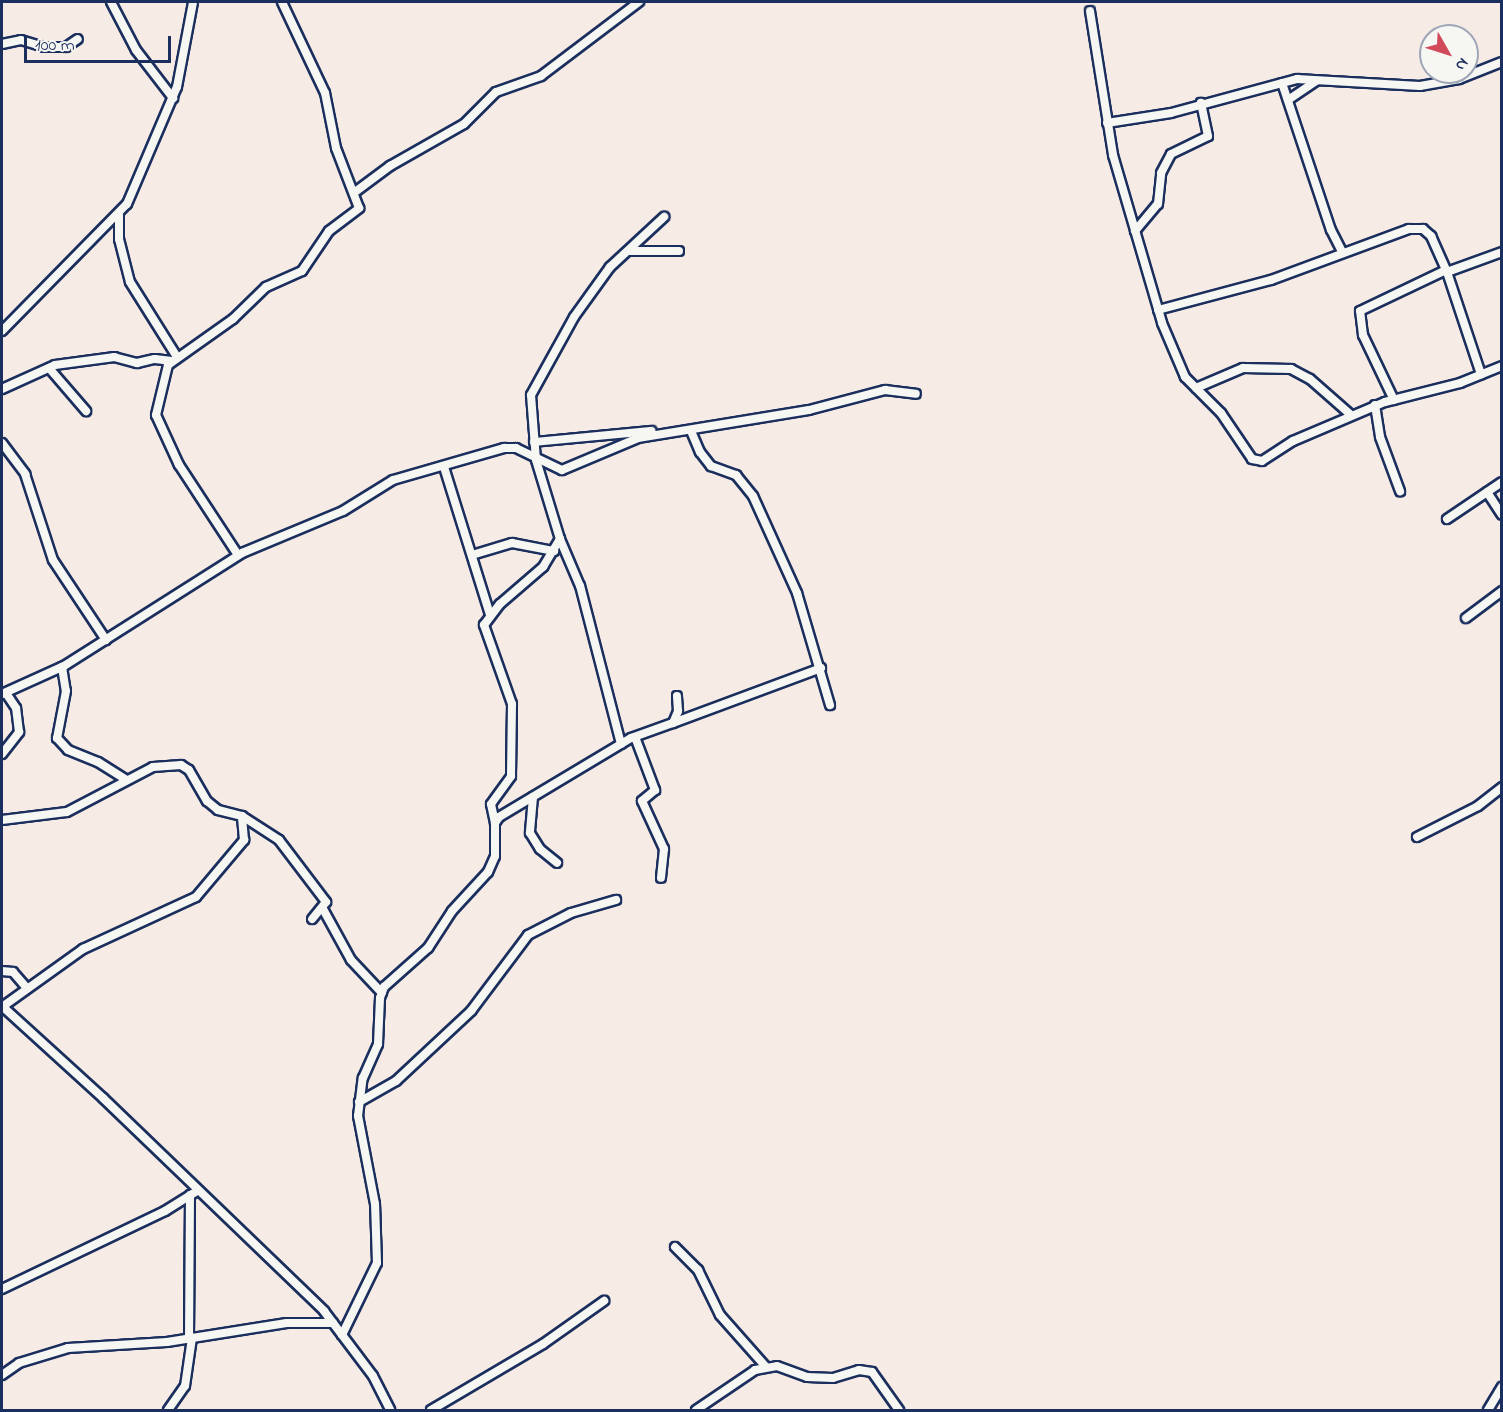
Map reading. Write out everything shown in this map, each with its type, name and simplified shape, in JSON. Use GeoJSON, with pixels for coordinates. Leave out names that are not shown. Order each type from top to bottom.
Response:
{"type":"FeatureCollection","features":[{"type":"Feature","properties":{"kind":"street"},"geometry":{"type":"LineString","coordinates":[[111,2],[136,50],[173,98]]}},
{"type":"Feature","properties":{"kind":"street"},"geometry":{"type":"LineString","coordinates":[[2,331],[119,215],[173,98],[193,2]]}},
{"type":"Feature","properties":{"kind":"street"},"geometry":{"type":"LineString","coordinates":[[238,555],[162,435],[156,415],[163,377],[174,359],[233,319],[267,287],[302,272],[329,231],[357,212],[356,192],[336,148],[325,93],[282,2]]}},
{"type":"Feature","properties":{"kind":"street"},"geometry":{"type":"LineString","coordinates":[[356,192],[390,166],[464,124],[496,92],[541,76],[639,2]]}},
{"type":"Feature","properties":{"kind":"street"},"geometry":{"type":"LineString","coordinates":[[1090,11],[1107,123],[1158,310],[1185,377],[1221,413],[1242,448],[1257,462],[1375,405],[1502,366]]}},
{"type":"Feature","properties":{"kind":"street"},"geometry":{"type":"LineString","coordinates":[[2,44],[21,40],[44,47],[60,47],[78,39]]}},
{"type":"Feature","properties":{"kind":"street"},"geometry":{"type":"LineString","coordinates":[[1107,123],[1172,113],[1201,103],[1282,83],[1317,81],[1420,86],[1459,79],[1502,62]]}},
{"type":"Feature","properties":{"kind":"street"},"geometry":{"type":"LineString","coordinates":[[1288,100],[1317,81]]}},
{"type":"Feature","properties":{"kind":"street"},"geometry":{"type":"LineString","coordinates":[[1282,83],[1331,230],[1342,252]]}},
{"type":"Feature","properties":{"kind":"street"},"geometry":{"type":"LineString","coordinates":[[1135,231],[1158,204],[1161,173],[1172,154],[1182,145],[1208,136],[1201,103]]}},
{"type":"Feature","properties":{"kind":"street"},"geometry":{"type":"LineString","coordinates":[[119,215],[119,239],[130,282],[174,359]]}},
{"type":"Feature","properties":{"kind":"street"},"geometry":{"type":"LineString","coordinates":[[621,744],[580,586],[560,540],[536,459],[531,395],[536,382],[574,317],[610,267],[664,218]]}},
{"type":"Feature","properties":{"kind":"street"},"geometry":{"type":"LineString","coordinates":[[1158,310],[1271,280],[1342,252],[1416,228],[1431,236],[1447,271],[1481,374]]}},
{"type":"Feature","properties":{"kind":"street"},"geometry":{"type":"LineString","coordinates":[[630,251],[679,251]]}},
{"type":"Feature","properties":{"kind":"street"},"geometry":{"type":"LineString","coordinates":[[1394,400],[1363,335],[1360,311],[1447,271],[1502,252]]}},
{"type":"Feature","properties":{"kind":"street"},"geometry":{"type":"LineString","coordinates":[[2,389],[49,368],[114,357],[137,363],[155,359],[174,359]]}},
{"type":"Feature","properties":{"kind":"street"},"geometry":{"type":"LineString","coordinates":[[49,368],[86,411]]}},
{"type":"Feature","properties":{"kind":"street"},"geometry":{"type":"LineString","coordinates":[[1196,388],[1243,368],[1291,369],[1310,379],[1351,415]]}},
{"type":"Feature","properties":{"kind":"street"},"geometry":{"type":"LineString","coordinates":[[2,754],[19,732],[16,708],[4,693],[62,667],[238,555],[278,535],[343,511],[393,480],[504,448],[516,448],[562,470],[622,442],[809,410],[885,390],[916,394]]}},
{"type":"Feature","properties":{"kind":"street"},"geometry":{"type":"LineString","coordinates":[[1375,405],[1380,437],[1400,491]]}},
{"type":"Feature","properties":{"kind":"street"},"geometry":{"type":"LineString","coordinates":[[534,442],[649,431],[669,434]]}},
{"type":"Feature","properties":{"kind":"street"},"geometry":{"type":"LineString","coordinates":[[691,431],[700,452],[711,465],[745,482],[787,566],[831,705]]}},
{"type":"Feature","properties":{"kind":"street"},"geometry":{"type":"LineString","coordinates":[[2,443],[25,474],[53,560],[106,640]]}},
{"type":"Feature","properties":{"kind":"street"},"geometry":{"type":"LineString","coordinates":[[342,1335],[377,1263],[375,1203],[358,1129],[363,1078],[378,1044],[382,993],[389,981],[428,948],[452,911],[488,872],[495,856],[495,823],[491,804],[512,776],[512,704],[502,668],[485,633],[490,615],[444,467]]}},
{"type":"Feature","properties":{"kind":"street"},"geometry":{"type":"LineString","coordinates":[[1447,519],[1502,482]]}},
{"type":"Feature","properties":{"kind":"street"},"geometry":{"type":"LineString","coordinates":[[1487,492],[1502,515]]}},
{"type":"Feature","properties":{"kind":"street"},"geometry":{"type":"LineString","coordinates":[[490,615],[543,567],[560,540]]}},
{"type":"Feature","properties":{"kind":"street"},"geometry":{"type":"LineString","coordinates":[[472,555],[512,543],[554,550]]}},
{"type":"Feature","properties":{"kind":"street"},"geometry":{"type":"LineString","coordinates":[[1466,618],[1502,591]]}},
{"type":"Feature","properties":{"kind":"street"},"geometry":{"type":"LineString","coordinates":[[62,667],[66,691],[57,738],[68,750],[98,762],[127,780]]}},
{"type":"Feature","properties":{"kind":"street"},"geometry":{"type":"LineString","coordinates":[[495,823],[505,813],[635,737],[821,668]]}},
{"type":"Feature","properties":{"kind":"street"},"geometry":{"type":"LineString","coordinates":[[673,723],[678,711],[676,696]]}},
{"type":"Feature","properties":{"kind":"street"},"geometry":{"type":"LineString","coordinates":[[635,737],[656,790],[642,801],[664,849],[661,878]]}},
{"type":"Feature","properties":{"kind":"street"},"geometry":{"type":"LineString","coordinates":[[2,820],[68,812],[153,767],[181,765],[195,777],[207,801],[218,810],[242,816],[279,840],[326,905],[312,919]]}},
{"type":"Feature","properties":{"kind":"street"},"geometry":{"type":"LineString","coordinates":[[1417,837],[1478,806],[1502,787]]}},
{"type":"Feature","properties":{"kind":"street"},"geometry":{"type":"LineString","coordinates":[[533,797],[530,833],[540,849],[557,863]]}},
{"type":"Feature","properties":{"kind":"street"},"geometry":{"type":"LineString","coordinates":[[242,816],[244,840],[196,897],[83,949],[2,1006],[103,1098],[194,1193],[280,1267],[333,1323],[373,1376],[390,1410]]}},
{"type":"Feature","properties":{"kind":"street"},"geometry":{"type":"LineString","coordinates":[[359,1102],[396,1081],[471,1011],[528,935],[571,913],[616,900]]}},
{"type":"Feature","properties":{"kind":"street"},"geometry":{"type":"LineString","coordinates":[[323,909],[351,960],[382,993]]}},
{"type":"Feature","properties":{"kind":"street"},"geometry":{"type":"LineString","coordinates":[[2,971],[12,972],[26,987]]}},
{"type":"Feature","properties":{"kind":"street"},"geometry":{"type":"LineString","coordinates":[[2,1289],[194,1193]]}},
{"type":"Feature","properties":{"kind":"street"},"geometry":{"type":"LineString","coordinates":[[168,1410],[185,1386],[190,1338],[194,1193]]}},
{"type":"Feature","properties":{"kind":"street"},"geometry":{"type":"LineString","coordinates":[[675,1247],[698,1270],[720,1315],[766,1367]]}},
{"type":"Feature","properties":{"kind":"street"},"geometry":{"type":"LineString","coordinates":[[431,1410],[543,1344],[604,1301]]}},
{"type":"Feature","properties":{"kind":"street"},"geometry":{"type":"LineString","coordinates":[[2,1375],[19,1363],[68,1348],[190,1338],[287,1323],[333,1323]]}},
{"type":"Feature","properties":{"kind":"street"},"geometry":{"type":"LineString","coordinates":[[696,1410],[755,1370],[766,1367],[832,1378],[859,1370],[872,1372],[880,1378],[899,1410]]}},
{"type":"Feature","properties":{"kind":"street"},"geometry":{"type":"LineString","coordinates":[[1488,1410],[1502,1388]]}}]}
